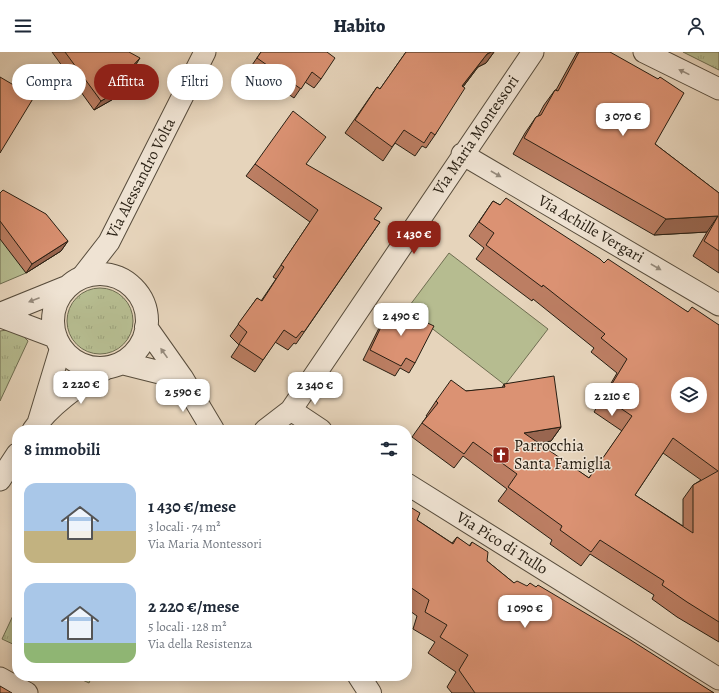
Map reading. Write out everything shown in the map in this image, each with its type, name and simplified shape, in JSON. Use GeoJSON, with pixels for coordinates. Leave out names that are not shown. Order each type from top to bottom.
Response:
{"type":"FeatureCollection","features":[{"type":"Feature","properties":{"kind":"street","name":"Via Alessandro Volta"},"geometry":{"type":"LineString","coordinates":[[0,315],[74,283],[110,242],[205,52]]}},
{"type":"Feature","properties":{"kind":"street","name":"Via Maria Montessori"},"geometry":{"type":"LineString","coordinates":[[272,425],[291,410],[532,52]]}},
{"type":"Feature","properties":{"kind":"street"},"geometry":{"type":"LineString","coordinates":[[644,52],[719,89]]}},
{"type":"Feature","properties":{"kind":"street","name":"Via Achille Vergari"},"geometry":{"type":"LineString","coordinates":[[462,154],[719,305]]}},
{"type":"Feature","properties":{"kind":"street"},"geometry":{"type":"LineString","coordinates":[[37,425],[73,390],[115,365],[138,348],[144,338],[146,313],[142,300],[134,288],[122,280],[109,275],[95,274],[74,283],[59,298],[54,311],[53,324],[58,342],[70,357],[81,364],[95,368],[115,365],[182,378]]}},
{"type":"Feature","properties":{"kind":"street","name":"Via Alessandro Volta"},"geometry":{"type":"LineString","coordinates":[[0,315],[58,342]]}},
{"type":"Feature","properties":{"kind":"street"},"geometry":{"type":"LineString","coordinates":[[146,327],[182,378],[209,425]]}},
{"type":"Feature","properties":{"kind":"street"},"geometry":{"type":"LineString","coordinates":[[36,425],[58,342]]}},
{"type":"Feature","properties":{"kind":"street"},"geometry":{"type":"LineString","coordinates":[[291,410],[314,425]]}},
{"type":"Feature","properties":{"kind":"street"},"geometry":{"type":"LineString","coordinates":[[0,480],[12,462]]}},
{"type":"Feature","properties":{"kind":"street","name":"Via Pico di Tullo"},"geometry":{"type":"LineString","coordinates":[[412,487],[719,679]]}},
{"type":"Feature","properties":{"kind":"street"},"geometry":{"type":"LineString","coordinates":[[0,678],[27,693]]}},
{"type":"Feature","properties":{"kind":"street"},"geometry":{"type":"LineString","coordinates":[[362,681],[370,693]]}},
{"type":"Feature","properties":{"kind":"green space"},"geometry":{"type":"Polygon","coordinates":[[[683,52],[719,52],[719,70],[683,52]]]}},
{"type":"Feature","properties":{"kind":"green space"},"geometry":{"type":"Polygon","coordinates":[[[0,201],[39,223],[61,251],[26,273],[0,284],[0,201]]]}},
{"type":"Feature","properties":{"kind":"green space"},"geometry":{"type":"Polygon","coordinates":[[[449,253],[548,329],[505,385],[407,309],[449,253]]]}},
{"type":"Feature","properties":{"kind":"green space"},"geometry":{"type":"Polygon","coordinates":[[[100,288],[112,291],[123,298],[130,309],[133,321],[130,333],[123,344],[112,351],[100,354],[88,351],[77,344],[70,333],[67,321],[70,309],[77,298],[88,291],[100,288]]]}},
{"type":"Feature","properties":{"kind":"green space"},"geometry":{"type":"Polygon","coordinates":[[[7,330],[21,334],[28,341],[0,401],[0,331],[7,330]]]}},
{"type":"Feature","properties":{"kind":"green space"},"geometry":{"type":"Polygon","coordinates":[[[12,618],[12,644],[2,639],[12,618]]]}},
{"type":"Feature","properties":{"kind":"building"},"geometry":{"type":"Polygon","coordinates":[[[65,52],[129,52],[140,58],[134,64],[94,64],[94,91],[86,81],[86,64],[74,64],[65,52]]]}},
{"type":"Feature","properties":{"kind":"building"},"geometry":{"type":"Polygon","coordinates":[[[261,52],[327,52],[335,58],[321,79],[312,72],[301,89],[296,85],[296,64],[266,64],[257,58],[261,52]]]}},
{"type":"Feature","properties":{"kind":"building"},"geometry":{"type":"Polygon","coordinates":[[[406,52],[491,52],[487,54],[462,86],[465,88],[435,135],[431,132],[424,143],[404,130],[392,147],[355,120],[377,87],[380,89],[406,52]]]}},
{"type":"Feature","properties":{"kind":"building"},"geometry":{"type":"Polygon","coordinates":[[[579,52],[610,52],[658,79],[660,77],[684,93],[655,144],[719,193],[719,251],[704,241],[718,216],[666,219],[524,138],[536,117],[541,115],[555,90],[558,91],[579,52]]]}},
{"type":"Feature","properties":{"kind":"building"},"geometry":{"type":"Polygon","coordinates":[[[0,77],[12,84],[12,100],[32,100],[0,153],[0,77]]]}},
{"type":"Feature","properties":{"kind":"building"},"geometry":{"type":"Polygon","coordinates":[[[293,111],[326,137],[306,164],[382,208],[374,219],[380,222],[304,332],[302,331],[296,338],[284,330],[263,360],[239,344],[247,332],[238,324],[257,298],[262,301],[284,267],[281,265],[318,210],[255,164],[293,111]]]}},
{"type":"Feature","properties":{"kind":"building"},"geometry":{"type":"Polygon","coordinates":[[[3,190],[46,214],[68,241],[32,264],[0,221],[0,193],[3,190]]]}},
{"type":"Feature","properties":{"kind":"building"},"geometry":{"type":"Polygon","coordinates":[[[506,198],[604,263],[608,259],[688,312],[692,307],[719,325],[719,622],[662,585],[664,581],[600,540],[591,552],[560,530],[562,526],[508,487],[517,474],[473,442],[464,454],[422,423],[438,403],[436,401],[451,380],[466,391],[505,387],[504,384],[554,376],[561,427],[524,433],[589,478],[632,416],[604,397],[627,359],[601,338],[605,334],[543,285],[542,287],[486,245],[494,233],[479,222],[493,201],[500,205],[506,198]],[[673,438],[635,495],[693,533],[693,485],[718,471],[673,438]]]}},
{"type":"Feature","properties":{"kind":"building"},"geometry":{"type":"Polygon","coordinates":[[[391,306],[434,326],[415,363],[406,358],[401,366],[370,350],[391,306]]]}},
{"type":"Feature","properties":{"kind":"building"},"geometry":{"type":"Polygon","coordinates":[[[412,508],[420,513],[417,520],[453,544],[457,537],[470,546],[472,542],[488,552],[487,561],[514,583],[517,581],[527,586],[530,583],[536,587],[538,585],[629,639],[714,693],[475,693],[459,670],[468,655],[440,637],[447,625],[425,612],[429,600],[412,588],[412,508]]]}},
{"type":"Feature","properties":{"kind":"building"},"geometry":{"type":"Polygon","coordinates":[[[0,686],[12,693],[0,693],[0,686]]]}},
{"type":"Feature","properties":{"kind":"place","name":"Parrocchia Santa Famiglia"},"geometry":{"type":"Point","coordinates":[501,455]}}]}
